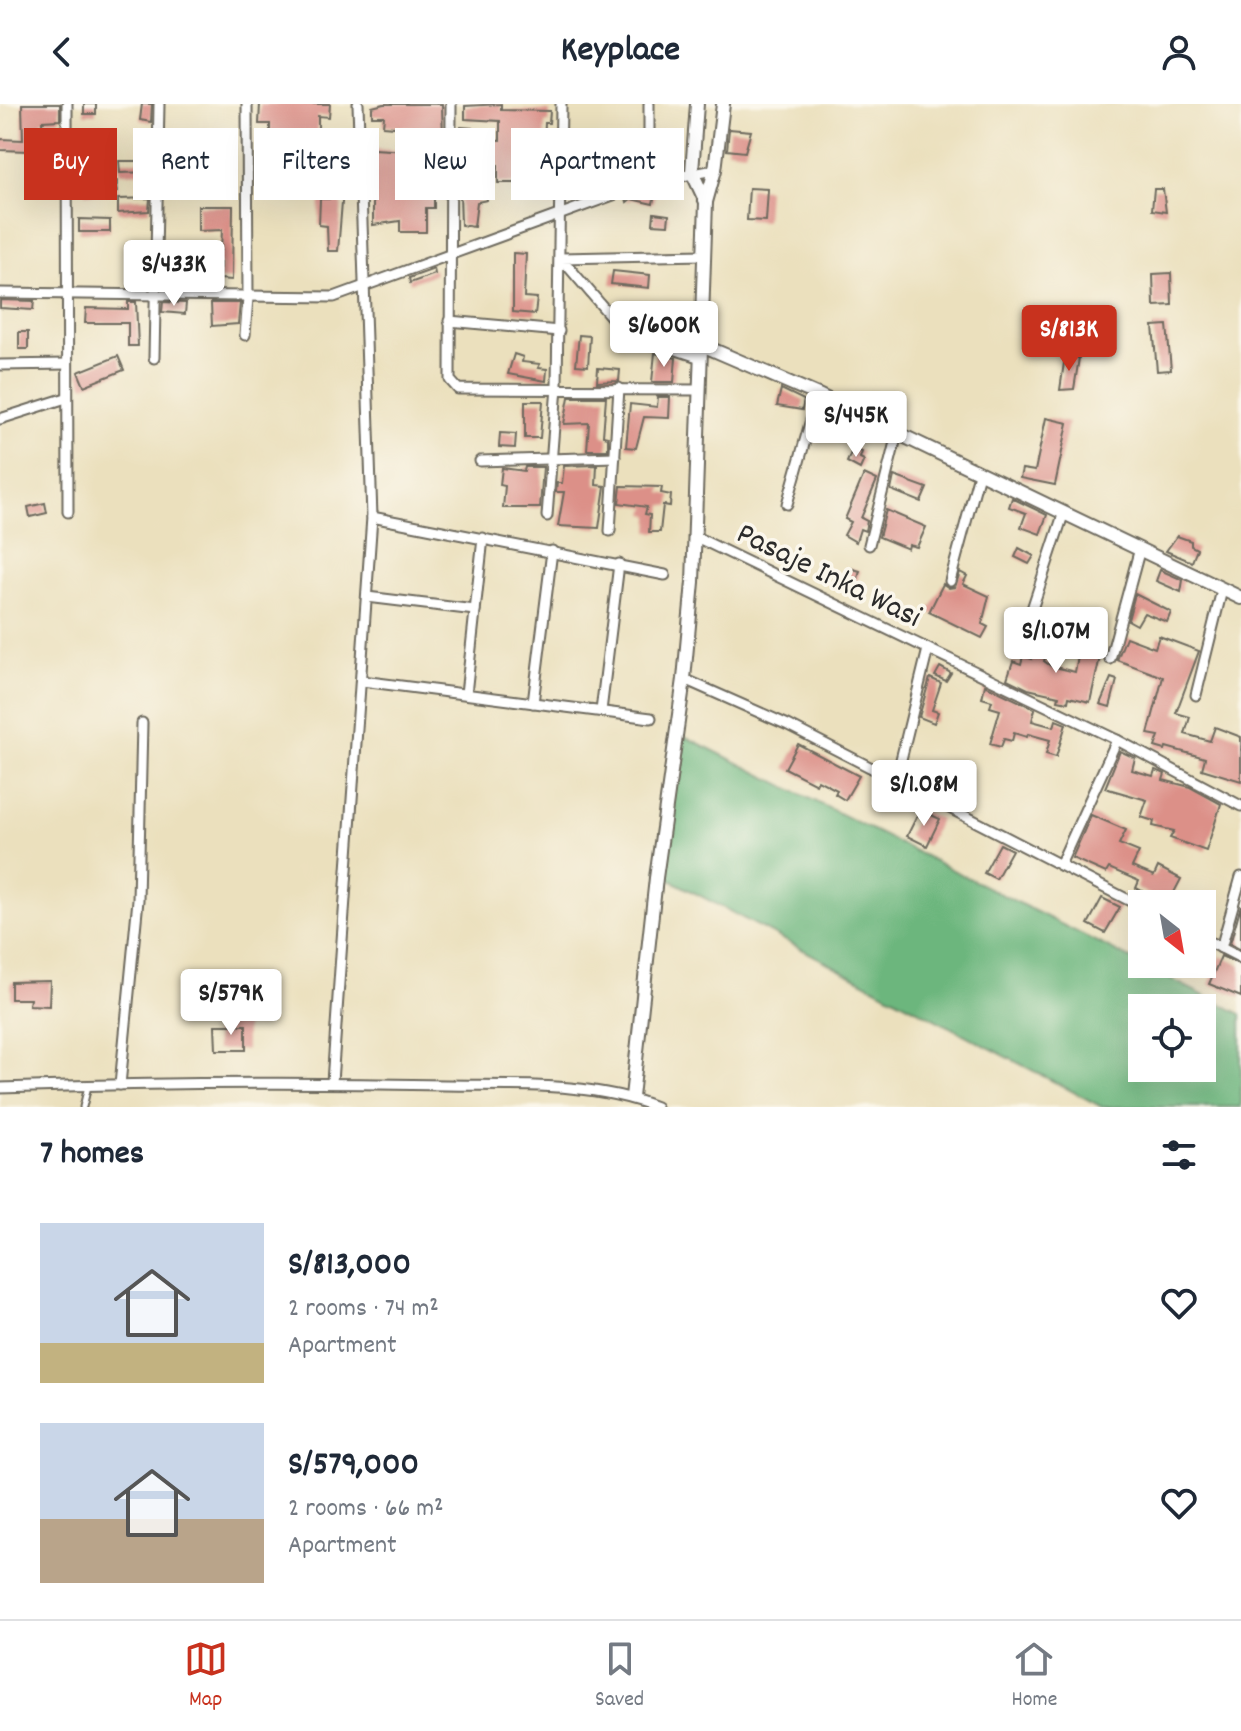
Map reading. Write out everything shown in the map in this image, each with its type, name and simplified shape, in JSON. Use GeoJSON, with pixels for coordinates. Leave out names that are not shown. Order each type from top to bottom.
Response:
{"type":"FeatureCollection","features":[{"type":"Feature","properties":{"kind":"street"},"geometry":{"type":"LineString","coordinates":[[67,104],[68,512]]}},
{"type":"Feature","properties":{"kind":"street"},"geometry":{"type":"LineString","coordinates":[[154,358],[159,104]]}},
{"type":"Feature","properties":{"kind":"street"},"geometry":{"type":"LineString","coordinates":[[245,335],[248,298],[247,104]]}},
{"type":"Feature","properties":{"kind":"street"},"geometry":{"type":"LineString","coordinates":[[332,1082],[372,517],[358,104]]}},
{"type":"Feature","properties":{"kind":"street"},"geometry":{"type":"LineString","coordinates":[[451,104],[448,255],[450,380],[458,389],[557,387],[700,390]]}},
{"type":"Feature","properties":{"kind":"street"},"geometry":{"type":"LineString","coordinates":[[547,516],[559,331],[561,104]]}},
{"type":"Feature","properties":{"kind":"street"},"geometry":{"type":"LineString","coordinates":[[649,104],[649,128]]}},
{"type":"Feature","properties":{"kind":"street"},"geometry":{"type":"LineString","coordinates":[[697,104],[692,172],[706,202]]}},
{"type":"Feature","properties":{"kind":"street"},"geometry":{"type":"LineString","coordinates":[[631,1102],[656,878],[684,679],[696,537],[706,202],[715,170],[723,104]]}},
{"type":"Feature","properties":{"kind":"street"},"geometry":{"type":"LineString","coordinates":[[684,174],[715,170]]}},
{"type":"Feature","properties":{"kind":"street"},"geometry":{"type":"LineString","coordinates":[[0,293],[334,297],[600,200]]}},
{"type":"Feature","properties":{"kind":"street"},"geometry":{"type":"LineString","coordinates":[[561,258],[704,255]]}},
{"type":"Feature","properties":{"kind":"street"},"geometry":{"type":"LineString","coordinates":[[561,258],[625,333],[701,352],[818,395],[1139,552],[1241,598]]}},
{"type":"Feature","properties":{"kind":"street"},"geometry":{"type":"LineString","coordinates":[[449,321],[559,331]]}},
{"type":"Feature","properties":{"kind":"street"},"geometry":{"type":"LineString","coordinates":[[0,365],[67,364]]}},
{"type":"Feature","properties":{"kind":"street"},"geometry":{"type":"LineString","coordinates":[[610,531],[619,388]]}},
{"type":"Feature","properties":{"kind":"street"},"geometry":{"type":"LineString","coordinates":[[787,504],[818,395]]}},
{"type":"Feature","properties":{"kind":"street"},"geometry":{"type":"LineString","coordinates":[[0,419],[66,398]]}},
{"type":"Feature","properties":{"kind":"street"},"geometry":{"type":"LineString","coordinates":[[869,545],[897,434]]}},
{"type":"Feature","properties":{"kind":"street"},"geometry":{"type":"LineString","coordinates":[[480,461],[615,457]]}},
{"type":"Feature","properties":{"kind":"street"},"geometry":{"type":"LineString","coordinates":[[950,581],[979,474]]}},
{"type":"Feature","properties":{"kind":"street"},"geometry":{"type":"LineString","coordinates":[[1030,615],[1063,515]]}},
{"type":"Feature","properties":{"kind":"street"},"geometry":{"type":"LineString","coordinates":[[372,517],[665,575]]}},
{"type":"Feature","properties":{"kind":"street","name":"Pasaje Inka Wasi"},"geometry":{"type":"LineString","coordinates":[[696,537],[1117,740],[1241,806]]}},
{"type":"Feature","properties":{"kind":"street"},"geometry":{"type":"LineString","coordinates":[[466,694],[483,538]]}},
{"type":"Feature","properties":{"kind":"street"},"geometry":{"type":"LineString","coordinates":[[533,703],[552,551]]}},
{"type":"Feature","properties":{"kind":"street"},"geometry":{"type":"LineString","coordinates":[[1110,659],[1139,552]]}},
{"type":"Feature","properties":{"kind":"street"},"geometry":{"type":"LineString","coordinates":[[601,711],[619,564]]}},
{"type":"Feature","properties":{"kind":"street"},"geometry":{"type":"LineString","coordinates":[[1196,695],[1222,590]]}},
{"type":"Feature","properties":{"kind":"street"},"geometry":{"type":"LineString","coordinates":[[367,597],[475,610]]}},
{"type":"Feature","properties":{"kind":"street"},"geometry":{"type":"LineString","coordinates":[[896,780],[928,649]]}},
{"type":"Feature","properties":{"kind":"street"},"geometry":{"type":"LineString","coordinates":[[684,679],[788,725],[1128,900]]}},
{"type":"Feature","properties":{"kind":"street"},"geometry":{"type":"LineString","coordinates":[[362,681],[651,718]]}},
{"type":"Feature","properties":{"kind":"street"},"geometry":{"type":"LineString","coordinates":[[120,1085],[138,900],[142,723]]}},
{"type":"Feature","properties":{"kind":"street"},"geometry":{"type":"LineString","coordinates":[[1060,865],[1117,740]]}},
{"type":"Feature","properties":{"kind":"street"},"geometry":{"type":"LineString","coordinates":[[1221,948],[1241,877]]}},
{"type":"Feature","properties":{"kind":"street"},"geometry":{"type":"LineString","coordinates":[[1216,945],[1241,958]]}},
{"type":"Feature","properties":{"kind":"street"},"geometry":{"type":"LineString","coordinates":[[0,1088],[332,1082],[550,1087],[656,1107]]}},
{"type":"Feature","properties":{"kind":"lane"},"geometry":{"type":"LineString","coordinates":[[83,1107],[88,1085]]}},
{"type":"Feature","properties":{"kind":"green space"},"geometry":{"type":"Polygon","coordinates":[[[676,732],[1128,958],[1128,978],[1169,978],[1201,994],[1128,994],[1128,1082],[1216,1082],[1216,1002],[1241,1014],[1241,1107],[1102,1107],[657,873],[676,732]]]}},
{"type":"Feature","properties":{"kind":"building"},"geometry":{"type":"Polygon","coordinates":[[[22,104],[60,104],[60,120],[42,121],[42,128],[24,128],[24,151],[0,150],[0,139],[23,140],[22,104]]]}},
{"type":"Feature","properties":{"kind":"building"},"geometry":{"type":"Polygon","coordinates":[[[84,104],[96,104],[96,114],[84,114],[84,104]]]}},
{"type":"Feature","properties":{"kind":"building"},"geometry":{"type":"Polygon","coordinates":[[[142,104],[152,104],[151,122],[140,120],[142,104]]]}},
{"type":"Feature","properties":{"kind":"building"},"geometry":{"type":"Polygon","coordinates":[[[260,104],[330,104],[329,117],[318,116],[318,128],[270,128],[270,124],[259,124],[260,104]]]}},
{"type":"Feature","properties":{"kind":"building"},"geometry":{"type":"Polygon","coordinates":[[[384,104],[442,104],[443,128],[383,126],[384,116],[372,116],[372,107],[384,104]]]}},
{"type":"Feature","properties":{"kind":"building"},"geometry":{"type":"Polygon","coordinates":[[[501,104],[501,110],[550,111],[549,123],[545,123],[545,128],[511,128],[511,183],[498,183],[495,140],[500,140],[500,121],[465,119],[465,106],[501,104]]]}},
{"type":"Feature","properties":{"kind":"building"},"geometry":{"type":"Polygon","coordinates":[[[729,129],[751,131],[745,152],[727,150],[729,129]]]}},
{"type":"Feature","properties":{"kind":"building"},"geometry":{"type":"Polygon","coordinates":[[[379,149],[395,150],[395,200],[434,200],[434,208],[426,208],[426,232],[400,232],[400,221],[373,225],[373,200],[379,200],[379,149]]]}},
{"type":"Feature","properties":{"kind":"building"},"geometry":{"type":"Polygon","coordinates":[[[119,161],[133,161],[133,173],[120,173],[119,161]]]}},
{"type":"Feature","properties":{"kind":"building"},"geometry":{"type":"Polygon","coordinates":[[[749,188],[768,189],[766,221],[747,220],[749,188]]]}},
{"type":"Feature","properties":{"kind":"building"},"geometry":{"type":"Polygon","coordinates":[[[1154,189],[1163,189],[1166,212],[1152,210],[1154,189]]]}},
{"type":"Feature","properties":{"kind":"building"},"geometry":{"type":"Polygon","coordinates":[[[118,199],[150,200],[149,211],[118,213],[118,199]]]}},
{"type":"Feature","properties":{"kind":"building"},"geometry":{"type":"Polygon","coordinates":[[[320,200],[342,200],[338,251],[328,251],[327,226],[319,225],[320,200]]]}},
{"type":"Feature","properties":{"kind":"building"},"geometry":{"type":"Polygon","coordinates":[[[460,200],[487,200],[477,202],[474,227],[461,225],[460,200]]]}},
{"type":"Feature","properties":{"kind":"building"},"geometry":{"type":"Polygon","coordinates":[[[198,206],[233,206],[232,280],[219,279],[220,263],[195,262],[196,249],[221,250],[222,230],[198,231],[198,206]]]}},
{"type":"Feature","properties":{"kind":"building"},"geometry":{"type":"Polygon","coordinates":[[[654,213],[669,215],[668,225],[653,224],[654,213]]]}},
{"type":"Feature","properties":{"kind":"building"},"geometry":{"type":"Polygon","coordinates":[[[79,219],[110,220],[110,232],[79,232],[79,219]]]}},
{"type":"Feature","properties":{"kind":"building"},"geometry":{"type":"Polygon","coordinates":[[[134,245],[145,245],[145,256],[134,257],[134,245]]]}},
{"type":"Feature","properties":{"kind":"building"},"geometry":{"type":"Polygon","coordinates":[[[513,253],[526,254],[524,297],[537,298],[535,314],[513,312],[513,253]]]}},
{"type":"Feature","properties":{"kind":"building"},"geometry":{"type":"Polygon","coordinates":[[[434,269],[435,274],[410,283],[409,278],[434,269]]]}},
{"type":"Feature","properties":{"kind":"building"},"geometry":{"type":"Polygon","coordinates":[[[613,271],[650,275],[649,288],[611,284],[613,271]]]}},
{"type":"Feature","properties":{"kind":"building"},"geometry":{"type":"Polygon","coordinates":[[[1171,273],[1172,305],[1154,306],[1153,274],[1171,273]]]}},
{"type":"Feature","properties":{"kind":"building"},"geometry":{"type":"Polygon","coordinates":[[[0,300],[34,301],[33,310],[0,308],[0,300]]]}},
{"type":"Feature","properties":{"kind":"building"},"geometry":{"type":"Polygon","coordinates":[[[128,302],[136,302],[138,346],[128,346],[128,323],[85,323],[86,308],[128,309],[128,302]]]}},
{"type":"Feature","properties":{"kind":"building"},"geometry":{"type":"Polygon","coordinates":[[[163,302],[186,303],[185,314],[162,312],[163,302]]]}},
{"type":"Feature","properties":{"kind":"building"},"geometry":{"type":"Polygon","coordinates":[[[211,303],[240,303],[238,324],[212,326],[211,303]]]}},
{"type":"Feature","properties":{"kind":"building"},"geometry":{"type":"Polygon","coordinates":[[[666,311],[676,313],[673,335],[656,332],[657,321],[664,322],[666,311]]]}},
{"type":"Feature","properties":{"kind":"building"},"geometry":{"type":"Polygon","coordinates":[[[1167,325],[1171,370],[1157,371],[1153,326],[1167,325]]]}},
{"type":"Feature","properties":{"kind":"building"},"geometry":{"type":"Polygon","coordinates":[[[19,332],[28,332],[28,349],[19,349],[19,332]]]}},
{"type":"Feature","properties":{"kind":"building"},"geometry":{"type":"Polygon","coordinates":[[[579,335],[590,336],[588,366],[576,365],[579,335]]]}},
{"type":"Feature","properties":{"kind":"building"},"geometry":{"type":"Polygon","coordinates":[[[655,353],[676,358],[674,382],[652,382],[655,353]]]}},
{"type":"Feature","properties":{"kind":"building"},"geometry":{"type":"Polygon","coordinates":[[[514,354],[523,357],[522,362],[540,364],[538,368],[547,369],[546,381],[508,374],[514,354]]]}},
{"type":"Feature","properties":{"kind":"building"},"geometry":{"type":"Polygon","coordinates":[[[118,356],[124,370],[84,386],[78,372],[118,356]]]}},
{"type":"Feature","properties":{"kind":"building"},"geometry":{"type":"Polygon","coordinates":[[[1065,356],[1079,358],[1074,389],[1060,390],[1065,356]]]}},
{"type":"Feature","properties":{"kind":"building"},"geometry":{"type":"Polygon","coordinates":[[[598,368],[620,370],[619,381],[597,382],[598,368]]]}},
{"type":"Feature","properties":{"kind":"building"},"geometry":{"type":"Polygon","coordinates":[[[781,389],[804,400],[802,410],[777,406],[781,389]]]}},
{"type":"Feature","properties":{"kind":"building"},"geometry":{"type":"Polygon","coordinates":[[[569,397],[606,397],[603,436],[608,437],[608,450],[587,450],[589,423],[564,424],[569,397]]]}},
{"type":"Feature","properties":{"kind":"building"},"geometry":{"type":"Polygon","coordinates":[[[658,397],[670,397],[669,418],[644,417],[636,448],[626,447],[630,404],[657,407],[658,397]]]}},
{"type":"Feature","properties":{"kind":"building"},"geometry":{"type":"Polygon","coordinates":[[[525,401],[543,401],[540,438],[525,438],[525,401]]]}},
{"type":"Feature","properties":{"kind":"building"},"geometry":{"type":"Polygon","coordinates":[[[829,410],[869,429],[866,437],[835,426],[834,433],[821,430],[829,410]]]}},
{"type":"Feature","properties":{"kind":"building"},"geometry":{"type":"Polygon","coordinates":[[[1046,418],[1068,423],[1055,485],[1020,478],[1022,469],[1035,471],[1046,418]]]}},
{"type":"Feature","properties":{"kind":"building"},"geometry":{"type":"Polygon","coordinates":[[[500,433],[516,434],[515,448],[499,447],[500,433]]]}},
{"type":"Feature","properties":{"kind":"building"},"geometry":{"type":"Polygon","coordinates":[[[853,448],[862,452],[860,458],[864,460],[860,469],[847,462],[853,448]]]}},
{"type":"Feature","properties":{"kind":"building"},"geometry":{"type":"Polygon","coordinates":[[[597,465],[596,485],[605,486],[599,528],[558,526],[564,492],[556,492],[557,483],[562,483],[564,466],[597,465]]]}},
{"type":"Feature","properties":{"kind":"building"},"geometry":{"type":"Polygon","coordinates":[[[525,467],[543,467],[540,508],[503,508],[505,486],[500,485],[502,468],[524,471],[525,467]]]}},
{"type":"Feature","properties":{"kind":"building"},"geometry":{"type":"Polygon","coordinates":[[[864,474],[877,480],[861,518],[867,521],[865,531],[860,529],[856,542],[844,535],[851,522],[845,519],[864,474]]]}},
{"type":"Feature","properties":{"kind":"building"},"geometry":{"type":"Polygon","coordinates":[[[894,476],[927,488],[921,502],[891,490],[894,476]]]}},
{"type":"Feature","properties":{"kind":"building"},"geometry":{"type":"Polygon","coordinates":[[[621,486],[662,487],[661,493],[671,495],[670,506],[663,505],[660,532],[649,532],[650,515],[645,514],[647,507],[619,503],[621,486]]]}},
{"type":"Feature","properties":{"kind":"building"},"geometry":{"type":"Polygon","coordinates":[[[1012,498],[1047,515],[1040,534],[1021,527],[1026,513],[1009,507],[1012,498]]]}},
{"type":"Feature","properties":{"kind":"building"},"geometry":{"type":"Polygon","coordinates":[[[45,503],[47,513],[30,517],[28,507],[45,503]]]}},
{"type":"Feature","properties":{"kind":"building"},"geometry":{"type":"Polygon","coordinates":[[[886,510],[926,527],[917,547],[909,545],[908,549],[879,537],[886,510]]]}},
{"type":"Feature","properties":{"kind":"building"},"geometry":{"type":"Polygon","coordinates":[[[1177,536],[1191,541],[1191,546],[1197,549],[1192,562],[1166,551],[1177,536]]]}},
{"type":"Feature","properties":{"kind":"building"},"geometry":{"type":"Polygon","coordinates":[[[1019,548],[1034,556],[1029,564],[1015,557],[1019,548]]]}},
{"type":"Feature","properties":{"kind":"building"},"geometry":{"type":"Polygon","coordinates":[[[850,568],[860,571],[857,582],[847,579],[850,568]]]}},
{"type":"Feature","properties":{"kind":"building"},"geometry":{"type":"Polygon","coordinates":[[[1160,570],[1183,580],[1181,592],[1156,581],[1160,570]]]}},
{"type":"Feature","properties":{"kind":"building"},"geometry":{"type":"Polygon","coordinates":[[[960,572],[967,576],[963,584],[989,596],[982,624],[988,627],[982,638],[929,612],[943,584],[949,588],[955,587],[960,572]]]}},
{"type":"Feature","properties":{"kind":"building"},"geometry":{"type":"Polygon","coordinates":[[[1135,594],[1171,612],[1167,622],[1144,613],[1137,625],[1128,620],[1135,594]]]}},
{"type":"Feature","properties":{"kind":"building"},"geometry":{"type":"Polygon","coordinates":[[[1021,620],[1038,626],[1033,640],[1016,634],[1021,620]]]}},
{"type":"Feature","properties":{"kind":"building"},"geometry":{"type":"Polygon","coordinates":[[[1039,635],[1051,639],[1044,661],[1051,666],[1075,672],[1079,652],[1100,657],[1090,702],[1069,697],[1068,702],[1058,700],[1059,696],[1028,689],[1007,679],[1013,661],[1021,664],[1023,656],[1032,659],[1039,635]]]}},
{"type":"Feature","properties":{"kind":"building"},"geometry":{"type":"Polygon","coordinates":[[[1159,636],[1199,651],[1176,713],[1190,717],[1185,734],[1210,741],[1215,727],[1241,737],[1241,781],[1202,769],[1205,758],[1155,747],[1159,736],[1148,734],[1163,677],[1117,660],[1126,637],[1155,648],[1159,636]]]}},
{"type":"Feature","properties":{"kind":"building"},"geometry":{"type":"Polygon","coordinates":[[[940,667],[951,673],[946,681],[935,676],[940,667]]]}},
{"type":"Feature","properties":{"kind":"building"},"geometry":{"type":"Polygon","coordinates":[[[930,678],[941,683],[932,710],[938,712],[934,723],[919,717],[930,678]]]}},
{"type":"Feature","properties":{"kind":"building"},"geometry":{"type":"Polygon","coordinates":[[[1111,678],[1117,680],[1110,707],[1100,704],[1111,678]]]}},
{"type":"Feature","properties":{"kind":"building"},"geometry":{"type":"Polygon","coordinates":[[[985,685],[1035,709],[1032,721],[1054,727],[1056,720],[1066,724],[1056,757],[1046,754],[1050,740],[1028,734],[1027,737],[1014,733],[1012,741],[1004,739],[1001,747],[990,744],[1000,710],[990,707],[992,701],[982,698],[985,685]]]}},
{"type":"Feature","properties":{"kind":"building"},"geometry":{"type":"Polygon","coordinates":[[[798,744],[859,776],[845,800],[835,794],[837,790],[818,780],[816,784],[785,768],[798,744]]]}},
{"type":"Feature","properties":{"kind":"building"},"geometry":{"type":"Polygon","coordinates":[[[1120,751],[1135,758],[1132,770],[1153,776],[1155,770],[1161,772],[1165,774],[1163,780],[1190,787],[1221,804],[1206,851],[1170,838],[1174,831],[1153,826],[1154,821],[1141,817],[1147,800],[1105,788],[1120,751]]]}},
{"type":"Feature","properties":{"kind":"building"},"geometry":{"type":"Polygon","coordinates":[[[920,810],[940,819],[927,846],[907,836],[920,810]]]}},
{"type":"Feature","properties":{"kind":"building"},"geometry":{"type":"Polygon","coordinates":[[[1091,815],[1126,830],[1119,844],[1139,852],[1132,867],[1154,876],[1158,867],[1181,879],[1175,890],[1140,890],[1136,888],[1139,881],[1109,868],[1106,873],[1072,858],[1091,815]]]}},
{"type":"Feature","properties":{"kind":"building"},"geometry":{"type":"Polygon","coordinates":[[[1000,844],[1012,850],[996,879],[984,873],[1000,844]]]}},
{"type":"Feature","properties":{"kind":"building"},"geometry":{"type":"Polygon","coordinates":[[[1102,898],[1120,907],[1105,933],[1088,924],[1102,898]]]}},
{"type":"Feature","properties":{"kind":"building"},"geometry":{"type":"Polygon","coordinates":[[[1241,905],[1241,950],[1230,944],[1241,905]]]}},
{"type":"Feature","properties":{"kind":"building"},"geometry":{"type":"Polygon","coordinates":[[[1221,956],[1241,965],[1241,997],[1209,984],[1212,978],[1216,978],[1221,956]]]}},
{"type":"Feature","properties":{"kind":"building"},"geometry":{"type":"Polygon","coordinates":[[[50,981],[49,1006],[29,1005],[30,999],[11,999],[11,982],[50,981]]]}},
{"type":"Feature","properties":{"kind":"building"},"geometry":{"type":"Polygon","coordinates":[[[215,1025],[246,1025],[246,1050],[216,1050],[215,1025]]]}}]}
